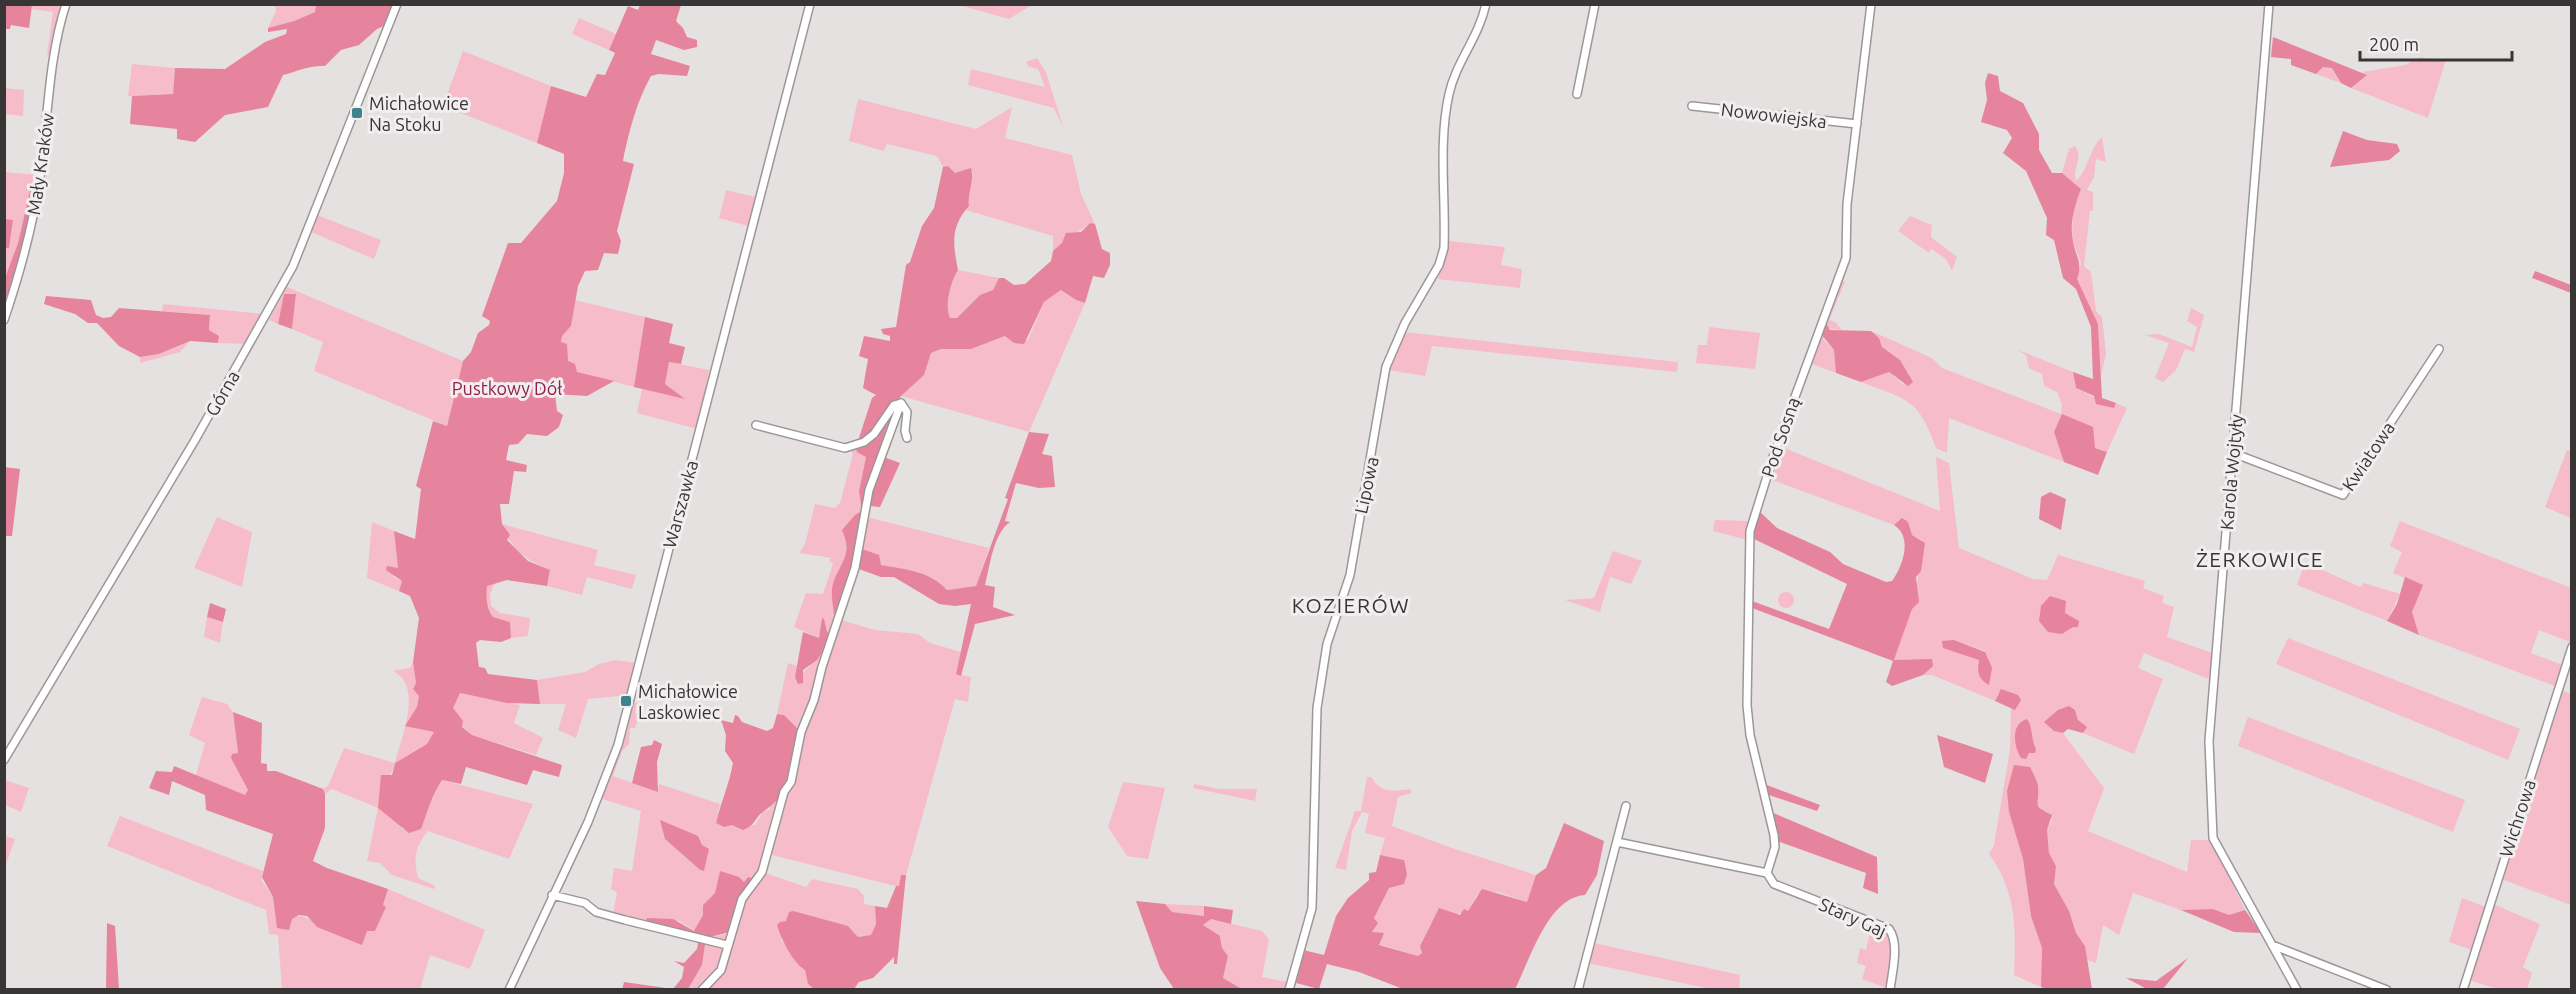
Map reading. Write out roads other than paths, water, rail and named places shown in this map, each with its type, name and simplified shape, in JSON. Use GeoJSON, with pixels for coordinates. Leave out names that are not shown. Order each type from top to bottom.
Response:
{"type":"FeatureCollection","features":[{"type":"Feature","properties":{"kind":"street","name":"Mały Kraków"},"geometry":{"type":"LineString","coordinates":[[4,320],[26,250],[36,200],[56,54],[66,4]]}},
{"type":"Feature","properties":{"kind":"street","name":"Górna"},"geometry":{"type":"LineString","coordinates":[[4,760],[195,440],[293,266],[397,4]]}},
{"type":"Feature","properties":{"kind":"street","name":"Warszawka"},"geometry":{"type":"LineString","coordinates":[[509,990],[588,822],[618,746],[810,4]]}},
{"type":"Feature","properties":{"kind":"street","name":"Lipowa"},"geometry":{"type":"LineString","coordinates":[[1289,990],[1312,908],[1315,755],[1321,676],[1327,644],[1350,576],[1386,367],[1405,323],[1439,265],[1444,248],[1445,123],[1449,95],[1454,77],[1480,27],[1486,4]]}},
{"type":"Feature","properties":{"kind":"street"},"geometry":{"type":"LineString","coordinates":[[1577,94],[1595,4]]}},
{"type":"Feature","properties":{"kind":"street","name":"Pod Sosną"},"geometry":{"type":"LineString","coordinates":[[1767,873],[1775,847],[1774,835],[1750,735],[1747,705],[1750,531],[1778,443],[1846,258],[1847,204],[1871,4]]}},
{"type":"Feature","properties":{"kind":"street","name":"Karola Wojtyły"},"geometry":{"type":"LineString","coordinates":[[2269,4],[2209,741],[2213,838],[2297,990]]}},
{"type":"Feature","properties":{"kind":"street","name":"Nowowiejska"},"geometry":{"type":"LineString","coordinates":[[1692,106],[1857,124]]}},
{"type":"Feature","properties":{"kind":"street","name":"Kwiatowa"},"geometry":{"type":"LineString","coordinates":[[2233,453],[2343,495],[2439,349]]}},
{"type":"Feature","properties":{"kind":"street"},"geometry":{"type":"LineString","coordinates":[[756,425],[845,448],[864,442],[874,434],[894,405],[901,403]]}},
{"type":"Feature","properties":{"kind":"street"},"geometry":{"type":"LineString","coordinates":[[901,403],[907,412],[905,431],[907,438]]}},
{"type":"Feature","properties":{"kind":"street"},"geometry":{"type":"LineString","coordinates":[[702,990],[721,970],[742,899],[762,872],[784,792],[792,782],[801,732],[814,700],[822,667],[855,568],[869,490],[901,403]]}},
{"type":"Feature","properties":{"kind":"street","name":"Wichrowa"},"geometry":{"type":"LineString","coordinates":[[2463,990],[2571,647]]}},
{"type":"Feature","properties":{"kind":"street"},"geometry":{"type":"LineString","coordinates":[[1578,990],[1626,806]]}},
{"type":"Feature","properties":{"kind":"street"},"geometry":{"type":"LineString","coordinates":[[1617,842],[1767,873]]}},
{"type":"Feature","properties":{"kind":"street","name":"Stary Gaj"},"geometry":{"type":"LineString","coordinates":[[1767,873],[1774,884],[1889,929],[1894,936],[1890,990]]}},
{"type":"Feature","properties":{"kind":"street"},"geometry":{"type":"LineString","coordinates":[[552,895],[585,903],[591,910],[606,915],[727,945]]}},
{"type":"Feature","properties":{"kind":"street"},"geometry":{"type":"LineString","coordinates":[[2272,945],[2387,990]]}},
{"type":"Feature","properties":{"kind":"place","name":"Michałowice Na Stoku"},"geometry":{"type":"Point","coordinates":[357,113]}},
{"type":"Feature","properties":{"kind":"place","name":"Michałowice Laskowiec"},"geometry":{"type":"Point","coordinates":[626,701]}},
{"type":"Feature","properties":{"kind":"district","name":"ŻERKOWICE"},"geometry":{"type":"Point","coordinates":[2260,559]}},
{"type":"Feature","properties":{"kind":"district","name":"KOZIERÓW"},"geometry":{"type":"Point","coordinates":[1351,605]}},
{"type":"Feature","properties":{"kind":"park label","name":"Pustkowy Dół"},"geometry":{"type":"Point","coordinates":[507,388]}}]}
